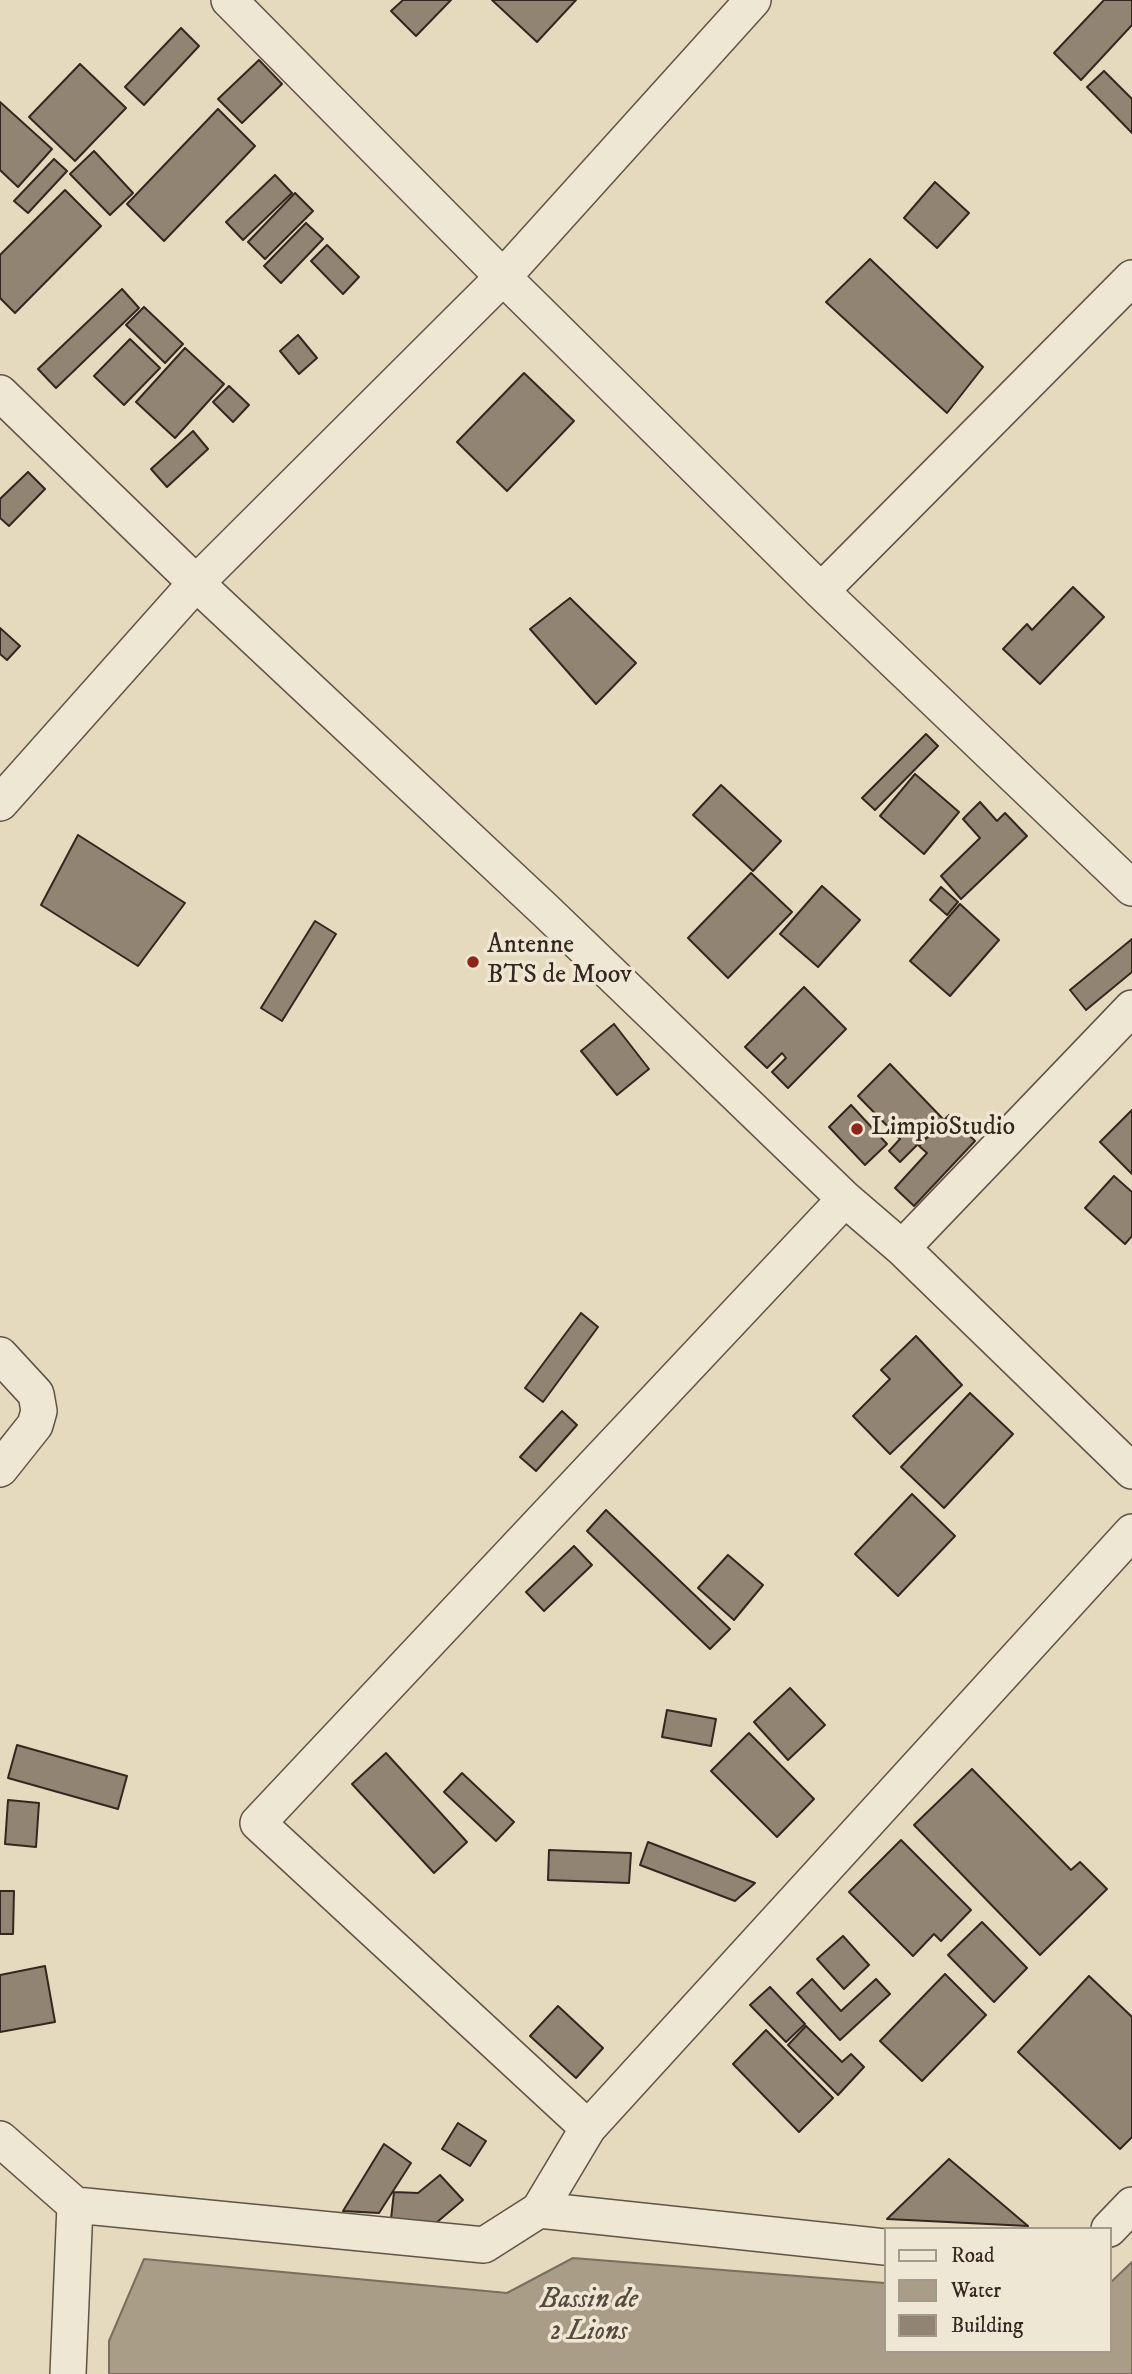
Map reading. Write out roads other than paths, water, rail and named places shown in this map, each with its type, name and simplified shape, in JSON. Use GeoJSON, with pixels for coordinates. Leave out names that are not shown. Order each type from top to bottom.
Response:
{"type":"FeatureCollection","features":[{"type":"Feature","properties":{"kind":"street"},"geometry":{"type":"LineString","coordinates":[[229,0],[503,277],[821,591],[1132,888]]}},
{"type":"Feature","properties":{"kind":"street"},"geometry":{"type":"LineString","coordinates":[[0,803],[196,583],[503,277],[753,0]]}},
{"type":"Feature","properties":{"kind":"street"},"geometry":{"type":"LineString","coordinates":[[821,591],[1132,278]]}},
{"type":"Feature","properties":{"kind":"street"},"geometry":{"type":"LineString","coordinates":[[0,393],[196,583],[546,911],[845,1199],[902,1248],[1132,1471]]}},
{"type":"Feature","properties":{"kind":"street"},"geometry":{"type":"LineString","coordinates":[[902,1248],[1132,1008]]}},
{"type":"Feature","properties":{"kind":"street"},"geometry":{"type":"LineString","coordinates":[[588,2128],[258,1823],[845,1199]]}},
{"type":"Feature","properties":{"kind":"street"},"geometry":{"type":"LineString","coordinates":[[0,1354],[36,1394],[39,1410],[35,1425],[0,1469]]}},
{"type":"Feature","properties":{"kind":"street"},"geometry":{"type":"LineString","coordinates":[[0,2139],[75,2205],[484,2245],[539,2210],[588,2128],[1132,1532]]}},
{"type":"Feature","properties":{"kind":"street"},"geometry":{"type":"LineString","coordinates":[[68,2374],[75,2205]]}},
{"type":"Feature","properties":{"kind":"street"},"geometry":{"type":"LineString","coordinates":[[1111,2227],[1132,2205]]}},
{"type":"Feature","properties":{"kind":"street"},"geometry":{"type":"LineString","coordinates":[[539,2210],[884,2247]]}},
{"type":"Feature","properties":{"kind":"water","name":"Bassin de 2 Lions"},"geometry":{"type":"Polygon","coordinates":[[[573,2258],[884,2283],[884,2353],[1111,2353],[1111,2282],[1132,2262],[1132,2374],[109,2374],[109,2341],[144,2259],[507,2293],[573,2258]]]}},
{"type":"Feature","properties":{"kind":"place","name":"Antenne BTS de Moov"},"geometry":{"type":"Point","coordinates":[473,962]}},
{"type":"Feature","properties":{"kind":"place","name":"LimpioStudio"},"geometry":{"type":"Point","coordinates":[857,1129]}}]}
